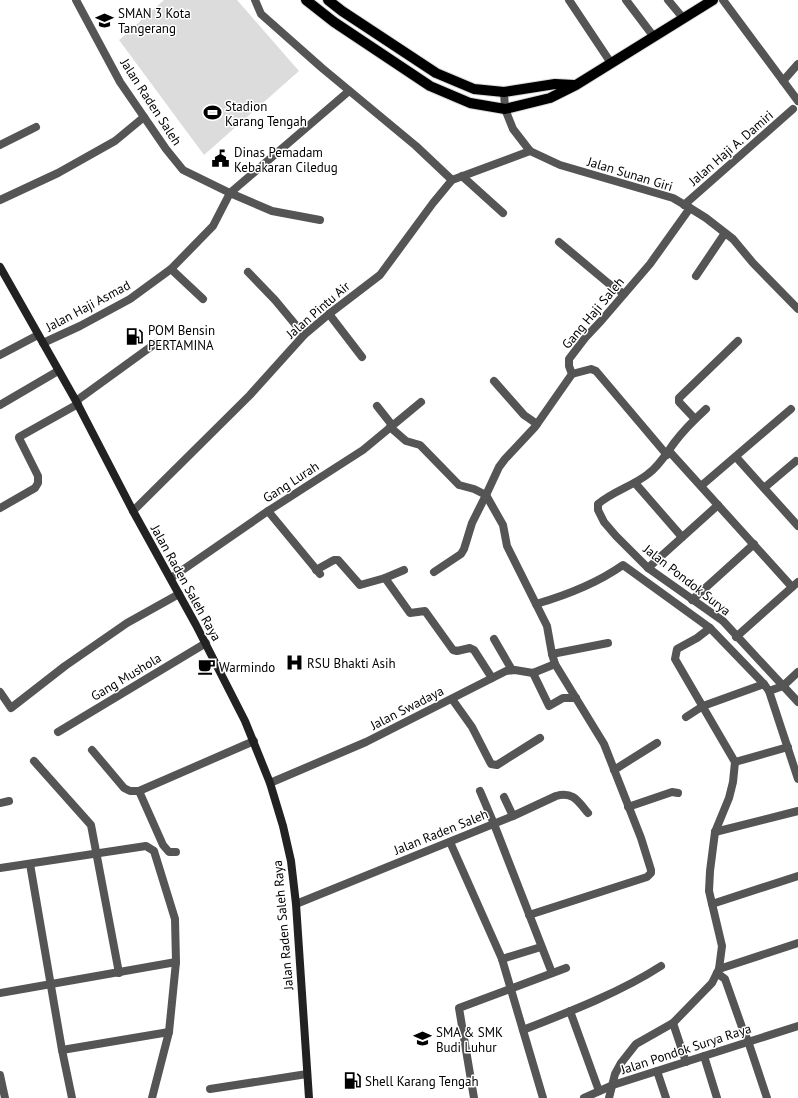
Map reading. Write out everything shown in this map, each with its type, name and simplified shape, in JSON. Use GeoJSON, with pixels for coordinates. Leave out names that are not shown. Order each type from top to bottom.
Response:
{"type":"FeatureCollection","features":[{"type":"Feature","properties":{"kind":"main road"},"geometry":{"type":"LineString","coordinates":[[306,0],[334,22],[430,86],[470,103],[505,109],[550,98],[576,85],[713,0]]}},
{"type":"Feature","properties":{"kind":"main road"},"geometry":{"type":"LineString","coordinates":[[328,0],[342,11],[436,73],[474,89],[504,92],[555,84],[576,85]]}},
{"type":"Feature","properties":{"kind":"main road"},"geometry":{"type":"LineString","coordinates":[[334,22],[342,11]]}},
{"type":"Feature","properties":{"kind":"main road","name":"Jalan Raden Saleh Raya"},"geometry":{"type":"LineString","coordinates":[[0,267],[77,402],[133,511],[206,643],[254,741],[270,783],[283,826],[291,861],[296,904],[309,1098]]}},
{"type":"Feature","properties":{"kind":"street","name":"Jalan Raden Saleh"},"geometry":{"type":"LineString","coordinates":[[76,0],[120,82],[166,149],[183,170],[230,193],[272,211],[320,220]]}},
{"type":"Feature","properties":{"kind":"street"},"geometry":{"type":"LineString","coordinates":[[255,0],[261,14],[349,91],[416,146],[452,180]]}},
{"type":"Feature","properties":{"kind":"street"},"geometry":{"type":"LineString","coordinates":[[569,0],[611,63]]}},
{"type":"Feature","properties":{"kind":"street"},"geometry":{"type":"LineString","coordinates":[[626,0],[654,37]]}},
{"type":"Feature","properties":{"kind":"street"},"geometry":{"type":"LineString","coordinates":[[668,0],[683,18]]}},
{"type":"Feature","properties":{"kind":"street"},"geometry":{"type":"LineString","coordinates":[[723,0],[798,101]]}},
{"type":"Feature","properties":{"kind":"street"},"geometry":{"type":"LineString","coordinates":[[783,80],[798,64]]}},
{"type":"Feature","properties":{"kind":"street","name":"Jalan Haji Asmad"},"geometry":{"type":"LineString","coordinates":[[43,343],[80,326],[130,299],[171,269],[213,226],[230,193],[349,91]]}},
{"type":"Feature","properties":{"kind":"street","name":"Jalan Sunan Giri"},"geometry":{"type":"LineString","coordinates":[[504,92],[505,109],[513,129],[530,151],[560,165],[673,198],[706,218],[733,239],[753,263],[798,309]]}},
{"type":"Feature","properties":{"kind":"street","name":"Jalan Haji A. Damiri"},"geometry":{"type":"LineString","coordinates":[[687,207],[793,109]]}},
{"type":"Feature","properties":{"kind":"street"},"geometry":{"type":"LineString","coordinates":[[0,200],[58,173],[115,141],[144,117]]}},
{"type":"Feature","properties":{"kind":"street"},"geometry":{"type":"LineString","coordinates":[[0,145],[36,127]]}},
{"type":"Feature","properties":{"kind":"street","name":"Jalan Pintu Air"},"geometry":{"type":"LineString","coordinates":[[133,511],[250,395],[304,335],[380,275],[433,203],[452,180],[530,151]]}},
{"type":"Feature","properties":{"kind":"street"},"geometry":{"type":"LineString","coordinates":[[462,176],[503,214]]}},
{"type":"Feature","properties":{"kind":"street","name":"Gang Haji Saleh"},"geometry":{"type":"LineString","coordinates":[[572,374],[569,359],[585,338],[650,264],[687,207]]}},
{"type":"Feature","properties":{"kind":"street"},"geometry":{"type":"LineString","coordinates":[[696,276],[724,232]]}},
{"type":"Feature","properties":{"kind":"street"},"geometry":{"type":"LineString","coordinates":[[559,242],[608,283],[624,294]]}},
{"type":"Feature","properties":{"kind":"street"},"geometry":{"type":"LineString","coordinates":[[171,269],[203,300]]}},
{"type":"Feature","properties":{"kind":"street"},"geometry":{"type":"LineString","coordinates":[[248,272],[275,300],[304,335]]}},
{"type":"Feature","properties":{"kind":"street"},"geometry":{"type":"LineString","coordinates":[[329,314],[362,357]]}},
{"type":"Feature","properties":{"kind":"street"},"geometry":{"type":"LineString","coordinates":[[0,355],[38,335]]}},
{"type":"Feature","properties":{"kind":"street"},"geometry":{"type":"LineString","coordinates":[[695,419],[679,402],[679,398],[738,341]]}},
{"type":"Feature","properties":{"kind":"street"},"geometry":{"type":"LineString","coordinates":[[0,508],[37,485],[38,476],[19,438],[77,402],[156,343]]}},
{"type":"Feature","properties":{"kind":"street"},"geometry":{"type":"LineString","coordinates":[[434,572],[461,554],[472,523],[499,466],[537,424],[572,374],[591,369],[596,371],[668,453],[795,585],[736,637]]}},
{"type":"Feature","properties":{"kind":"street"},"geometry":{"type":"LineString","coordinates":[[0,406],[58,371]]}},
{"type":"Feature","properties":{"kind":"street"},"geometry":{"type":"LineString","coordinates":[[494,381],[524,415],[537,424]]}},
{"type":"Feature","properties":{"kind":"street","name":"Gang Lurah"},"geometry":{"type":"LineString","coordinates":[[171,578],[268,511],[363,450],[421,402]]}},
{"type":"Feature","properties":{"kind":"street"},"geometry":{"type":"LineString","coordinates":[[377,406],[391,426],[406,441],[420,445],[459,485],[474,489],[486,495],[503,525],[507,546],[547,626],[555,664],[604,744],[641,838],[651,870],[651,873],[647,877],[529,915]]}},
{"type":"Feature","properties":{"kind":"street"},"geometry":{"type":"LineString","coordinates":[[682,537],[635,483],[650,473],[695,419],[706,409]]}},
{"type":"Feature","properties":{"kind":"street"},"geometry":{"type":"LineString","coordinates":[[701,486],[791,409]]}},
{"type":"Feature","properties":{"kind":"street"},"geometry":{"type":"LineString","coordinates":[[736,457],[797,524]]}},
{"type":"Feature","properties":{"kind":"street"},"geometry":{"type":"LineString","coordinates":[[764,488],[796,461]]}},
{"type":"Feature","properties":{"kind":"street","name":"Jalan Pondok Surya"},"geometry":{"type":"LineString","coordinates":[[635,483],[604,499],[598,504],[598,510],[604,522],[648,568],[723,621],[736,637],[798,702]]}},
{"type":"Feature","properties":{"kind":"street"},"geometry":{"type":"LineString","coordinates":[[648,568],[718,504]]}},
{"type":"Feature","properties":{"kind":"street"},"geometry":{"type":"LineString","coordinates":[[268,511],[318,572],[334,560],[338,560],[360,585],[385,578],[404,570]]}},
{"type":"Feature","properties":{"kind":"street"},"geometry":{"type":"LineString","coordinates":[[692,600],[754,544]]}},
{"type":"Feature","properties":{"kind":"street"},"geometry":{"type":"LineString","coordinates":[[536,604],[564,596],[590,584],[623,565],[710,628],[767,687],[798,779]]}},
{"type":"Feature","properties":{"kind":"street"},"geometry":{"type":"LineString","coordinates":[[385,578],[410,613],[425,611],[453,650],[457,652],[470,648],[474,650],[492,678]]}},
{"type":"Feature","properties":{"kind":"street"},"geometry":{"type":"LineString","coordinates":[[0,692],[11,708],[65,666],[126,623],[179,594]]}},
{"type":"Feature","properties":{"kind":"street"},"geometry":{"type":"LineString","coordinates":[[609,1098],[615,1074],[621,1063],[636,1044],[673,1023],[712,983],[718,971],[722,946],[721,937],[709,891],[714,832],[729,798],[733,782],[735,762],[674,659],[677,649],[697,638],[710,628]]}},
{"type":"Feature","properties":{"kind":"street"},"geometry":{"type":"LineString","coordinates":[[494,639],[512,670]]}},
{"type":"Feature","properties":{"kind":"street","name":"Gang Mushola"},"geometry":{"type":"LineString","coordinates":[[58,732],[206,643]]}},
{"type":"Feature","properties":{"kind":"street"},"geometry":{"type":"LineString","coordinates":[[552,654],[608,643]]}},
{"type":"Feature","properties":{"kind":"street"},"geometry":{"type":"LineString","coordinates":[[555,664],[533,673],[549,706],[564,698],[576,698]]}},
{"type":"Feature","properties":{"kind":"street","name":"Jalan Swadaya"},"geometry":{"type":"LineString","coordinates":[[270,783],[366,742],[506,671],[512,670],[533,673]]}},
{"type":"Feature","properties":{"kind":"street"},"geometry":{"type":"LineString","coordinates":[[686,717],[703,706],[767,687],[783,686],[798,672]]}},
{"type":"Feature","properties":{"kind":"street"},"geometry":{"type":"LineString","coordinates":[[452,698],[472,728],[491,764],[497,765],[540,738]]}},
{"type":"Feature","properties":{"kind":"street"},"geometry":{"type":"LineString","coordinates":[[92,750],[124,788],[130,792],[139,791],[254,741]]}},
{"type":"Feature","properties":{"kind":"street"},"geometry":{"type":"LineString","coordinates":[[614,770],[657,743]]}},
{"type":"Feature","properties":{"kind":"street"},"geometry":{"type":"LineString","coordinates":[[735,762],[788,747]]}},
{"type":"Feature","properties":{"kind":"street"},"geometry":{"type":"LineString","coordinates":[[34,761],[91,825],[119,973]]}},
{"type":"Feature","properties":{"kind":"street"},"geometry":{"type":"LineString","coordinates":[[139,791],[163,845],[169,852],[176,852]]}},
{"type":"Feature","properties":{"kind":"street"},"geometry":{"type":"LineString","coordinates":[[480,791],[552,973]]}},
{"type":"Feature","properties":{"kind":"street"},"geometry":{"type":"LineString","coordinates":[[628,807],[672,792],[678,793]]}},
{"type":"Feature","properties":{"kind":"street","name":"Jalan Raden Saleh"},"geometry":{"type":"LineString","coordinates":[[296,904],[494,824],[562,794],[570,795],[575,798],[588,813]]}},
{"type":"Feature","properties":{"kind":"street"},"geometry":{"type":"LineString","coordinates":[[504,797],[513,816]]}},
{"type":"Feature","properties":{"kind":"street"},"geometry":{"type":"LineString","coordinates":[[0,803],[9,801]]}},
{"type":"Feature","properties":{"kind":"street"},"geometry":{"type":"LineString","coordinates":[[714,832],[798,811]]}},
{"type":"Feature","properties":{"kind":"street"},"geometry":{"type":"LineString","coordinates":[[450,842],[502,960],[543,1098]]}},
{"type":"Feature","properties":{"kind":"street"},"geometry":{"type":"LineString","coordinates":[[0,868],[146,846],[154,852],[175,919],[176,962],[168,1032],[152,1098]]}},
{"type":"Feature","properties":{"kind":"street"},"geometry":{"type":"LineString","coordinates":[[30,864],[62,1050],[72,1098]]}},
{"type":"Feature","properties":{"kind":"street"},"geometry":{"type":"LineString","coordinates":[[712,904],[798,876]]}},
{"type":"Feature","properties":{"kind":"street"},"geometry":{"type":"LineString","coordinates":[[718,971],[798,943]]}},
{"type":"Feature","properties":{"kind":"street"},"geometry":{"type":"LineString","coordinates":[[502,960],[542,947]]}},
{"type":"Feature","properties":{"kind":"street"},"geometry":{"type":"LineString","coordinates":[[0,993],[176,962]]}},
{"type":"Feature","properties":{"kind":"street"},"geometry":{"type":"LineString","coordinates":[[523,1030],[570,1011],[644,976],[661,966]]}},
{"type":"Feature","properties":{"kind":"street"},"geometry":{"type":"LineString","coordinates":[[474,1098],[459,1008],[566,968]]}},
{"type":"Feature","properties":{"kind":"street"},"geometry":{"type":"LineString","coordinates":[[718,971],[725,979],[753,1054],[767,1098]]}},
{"type":"Feature","properties":{"kind":"street"},"geometry":{"type":"LineString","coordinates":[[570,1011],[599,1091]]}},
{"type":"Feature","properties":{"kind":"street"},"geometry":{"type":"LineString","coordinates":[[673,1023],[686,1062]]}},
{"type":"Feature","properties":{"kind":"street","name":"Jalan Pondok Surya Raya"},"geometry":{"type":"LineString","coordinates":[[584,1098],[613,1085],[798,1026]]}},
{"type":"Feature","properties":{"kind":"street"},"geometry":{"type":"LineString","coordinates":[[62,1050],[168,1032]]}},
{"type":"Feature","properties":{"kind":"street"},"geometry":{"type":"LineString","coordinates":[[704,1056],[717,1098]]}},
{"type":"Feature","properties":{"kind":"street"},"geometry":{"type":"LineString","coordinates":[[657,1071],[666,1098]]}},
{"type":"Feature","properties":{"kind":"street"},"geometry":{"type":"LineString","coordinates":[[210,1089],[307,1074]]}},
{"type":"Feature","properties":{"kind":"street"},"geometry":{"type":"LineString","coordinates":[[0,1075],[5,1098]]}},
{"type":"Feature","properties":{"kind":"shaded area","name":"Stadion Karang Tengah"},"geometry":{"type":"Polygon","coordinates":[[[164,0],[237,0],[299,71],[204,155],[119,40],[164,0]]]}},
{"type":"Feature","properties":{"kind":"place","name":"SMAN 3 Kota Tangerang"},"geometry":{"type":"Point","coordinates":[105,20]}},
{"type":"Feature","properties":{"kind":"place","name":"Stadion Karang Tengah"},"geometry":{"type":"Point","coordinates":[212,113]}},
{"type":"Feature","properties":{"kind":"place","name":"Dinas Pemadam Kebakaran Ciledug"},"geometry":{"type":"Point","coordinates":[221,159]}},
{"type":"Feature","properties":{"kind":"place","name":"POM Bensin PERTAMINA"},"geometry":{"type":"Point","coordinates":[135,337]}},
{"type":"Feature","properties":{"kind":"place","name":"RSU Bhakti Asih"},"geometry":{"type":"Point","coordinates":[294,663]}},
{"type":"Feature","properties":{"kind":"place","name":"Warmindo"},"geometry":{"type":"Point","coordinates":[206,667]}},
{"type":"Feature","properties":{"kind":"place","name":"SMA & SMK Budi Luhur"},"geometry":{"type":"Point","coordinates":[423,1039]}},
{"type":"Feature","properties":{"kind":"place","name":"Shell Karang Tengah"},"geometry":{"type":"Point","coordinates":[352,1081]}}]}
